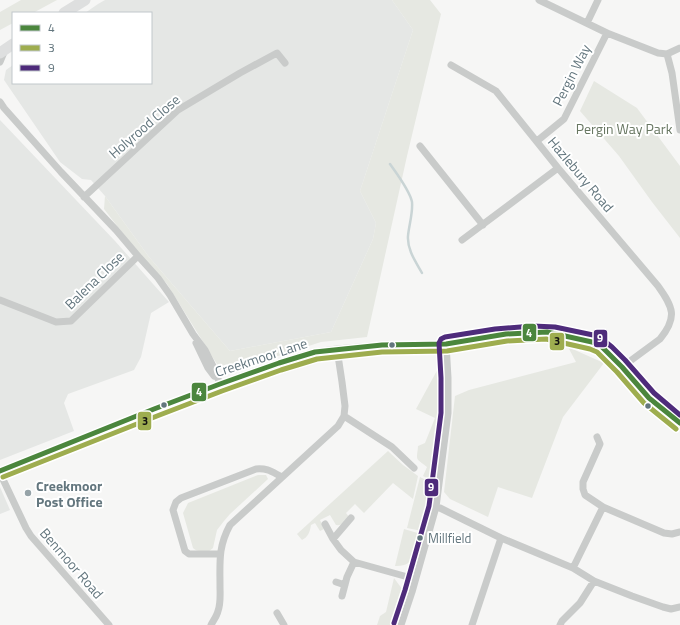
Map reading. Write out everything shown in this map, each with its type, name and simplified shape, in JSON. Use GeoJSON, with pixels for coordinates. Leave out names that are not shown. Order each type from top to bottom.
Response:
{"type":"FeatureCollection","features":[{"type":"Feature","properties":{"kind":"main road"},"geometry":{"type":"LineString","coordinates":[[66,12],[85,0]]}},
{"type":"Feature","properties":{"kind":"street"},"geometry":{"type":"LineString","coordinates":[[539,0],[607,33],[658,53],[667,54],[680,48]]}},
{"type":"Feature","properties":{"kind":"street"},"geometry":{"type":"LineString","coordinates":[[587,23],[598,0]]}},
{"type":"Feature","properties":{"kind":"street","name":"Pergin Way"},"geometry":{"type":"LineString","coordinates":[[537,141],[564,119],[607,33]]}},
{"type":"Feature","properties":{"kind":"street"},"geometry":{"type":"LineString","coordinates":[[0,62],[6,49]]}},
{"type":"Feature","properties":{"kind":"street","name":"Holyrood Close"},"geometry":{"type":"LineString","coordinates":[[84,197],[178,110],[277,53],[285,63]]}},
{"type":"Feature","properties":{"kind":"street"},"geometry":{"type":"LineString","coordinates":[[667,54],[672,73],[680,130]]}},
{"type":"Feature","properties":{"kind":"street","name":"Hazlebury Road"},"geometry":{"type":"LineString","coordinates":[[451,65],[496,91],[558,168],[658,286],[668,299],[672,311],[672,318]]}},
{"type":"Feature","properties":{"kind":"street"},"geometry":{"type":"LineString","coordinates":[[0,102],[61,172],[116,230],[158,278],[170,295],[192,334],[205,350],[220,384]]}},
{"type":"Feature","properties":{"kind":"street"},"geometry":{"type":"LineString","coordinates":[[420,146],[483,225]]}},
{"type":"Feature","properties":{"kind":"street"},"geometry":{"type":"LineString","coordinates":[[462,240],[558,168]]}},
{"type":"Feature","properties":{"kind":"street","name":"Balena Close"},"geometry":{"type":"LineString","coordinates":[[0,300],[56,322],[71,321],[138,256]]}},
{"type":"Feature","properties":{"kind":"street"},"geometry":{"type":"LineString","coordinates":[[622,367],[660,339],[670,326],[672,318],[680,318]]}},
{"type":"Feature","properties":{"kind":"street","name":"Creekmoor Lane"},"geometry":{"type":"LineString","coordinates":[[0,472],[220,384],[315,352],[382,345],[446,344],[506,334],[547,332],[592,342],[600,346],[622,367],[649,398],[680,423]]}},
{"type":"Feature","properties":{"kind":"street"},"geometry":{"type":"LineString","coordinates":[[401,625],[436,507],[448,413],[446,344]]}},
{"type":"Feature","properties":{"kind":"street"},"geometry":{"type":"LineString","coordinates":[[211,625],[218,611],[220,599],[220,554],[225,534],[230,525],[338,426],[344,416],[345,406],[337,349]]}},
{"type":"Feature","properties":{"kind":"street"},"geometry":{"type":"LineString","coordinates":[[344,416],[392,447],[414,468]]}},
{"type":"Feature","properties":{"kind":"street"},"geometry":{"type":"LineString","coordinates":[[597,437],[604,444],[583,482],[585,495],[603,507],[664,533],[672,534],[680,532]]}},
{"type":"Feature","properties":{"kind":"street"},"geometry":{"type":"LineString","coordinates":[[220,554],[189,554],[185,551],[173,510],[176,502],[182,498],[256,469],[264,468],[282,477]]}},
{"type":"Feature","properties":{"kind":"street","name":"Benmoor Road"},"geometry":{"type":"LineString","coordinates":[[0,472],[31,536],[109,625]]}},
{"type":"Feature","properties":{"kind":"street"},"geometry":{"type":"LineString","coordinates":[[436,507],[501,538],[573,568],[594,581],[663,607],[671,609],[680,607]]}},
{"type":"Feature","properties":{"kind":"street"},"geometry":{"type":"LineString","coordinates":[[573,568],[603,507]]}},
{"type":"Feature","properties":{"kind":"street"},"geometry":{"type":"LineString","coordinates":[[333,539],[351,518]]}},
{"type":"Feature","properties":{"kind":"street"},"geometry":{"type":"LineString","coordinates":[[325,524],[341,550],[354,562],[415,579]]}},
{"type":"Feature","properties":{"kind":"street"},"geometry":{"type":"LineString","coordinates":[[472,625],[501,538]]}},
{"type":"Feature","properties":{"kind":"street"},"geometry":{"type":"LineString","coordinates":[[342,596],[347,577],[354,562]]}},
{"type":"Feature","properties":{"kind":"street"},"geometry":{"type":"LineString","coordinates":[[560,625],[562,621],[580,603],[594,581]]}},
{"type":"Feature","properties":{"kind":"street"},"geometry":{"type":"LineString","coordinates":[[336,582],[345,585]]}},
{"type":"Feature","properties":{"kind":"street"},"geometry":{"type":"LineString","coordinates":[[277,613],[284,625]]}},
{"type":"Feature","properties":{"kind":"shaded area"},"geometry":{"type":"Polygon","coordinates":[[[105,0],[392,0],[413,30],[360,191],[376,223],[373,239],[331,332],[230,351],[149,257],[105,196],[91,180],[82,179],[60,162],[4,80],[6,70],[12,66],[12,84],[152,84],[152,12],[86,12],[105,0]]]}},
{"type":"Feature","properties":{"kind":"shaded area"},"geometry":{"type":"Polygon","coordinates":[[[0,120],[115,241],[169,302],[151,313],[141,357],[134,370],[68,394],[64,403],[74,431],[0,460],[0,120]]]}},
{"type":"Feature","properties":{"kind":"shaded area"},"geometry":{"type":"Polygon","coordinates":[[[0,487],[10,510],[0,514],[0,487]]]}},
{"type":"Feature","properties":{"kind":"green space"},"geometry":{"type":"Polygon","coordinates":[[[21,0],[57,0],[35,12],[12,12],[12,24],[0,30],[0,12],[21,0]]]}},
{"type":"Feature","properties":{"kind":"green space"},"geometry":{"type":"Polygon","coordinates":[[[392,0],[430,0],[441,14],[407,156],[367,337],[321,342],[232,371],[220,369],[167,284],[139,254],[104,209],[105,196],[149,257],[230,351],[331,332],[373,239],[376,223],[360,191],[413,30],[392,0]]]}},
{"type":"Feature","properties":{"kind":"green space","name":"Pergin Way Park"},"geometry":{"type":"Polygon","coordinates":[[[594,81],[637,108],[680,166],[680,238],[619,156],[580,111],[594,81]]]}},
{"type":"Feature","properties":{"kind":"green space"},"geometry":{"type":"Polygon","coordinates":[[[568,347],[604,363],[563,417],[532,498],[498,487],[488,517],[450,499],[444,492],[455,396],[469,390],[576,362],[568,347]]]}},
{"type":"Feature","properties":{"kind":"green space"},"geometry":{"type":"Polygon","coordinates":[[[440,365],[441,393],[439,427],[433,481],[423,476],[427,467],[418,460],[417,457],[418,446],[425,443],[435,418],[416,409],[440,365]]]}},
{"type":"Feature","properties":{"kind":"green space"},"geometry":{"type":"Polygon","coordinates":[[[388,451],[418,476],[413,499],[393,483],[364,513],[355,504],[346,513],[349,517],[343,523],[336,525],[330,515],[320,520],[324,529],[320,531],[315,523],[311,525],[308,534],[302,540],[297,534],[388,451]]]}},
{"type":"Feature","properties":{"kind":"green space"},"geometry":{"type":"Polygon","coordinates":[[[258,475],[266,475],[268,479],[224,521],[217,530],[213,548],[208,552],[198,551],[193,548],[183,513],[188,503],[258,475]]]}},
{"type":"Feature","properties":{"kind":"green space"},"geometry":{"type":"Polygon","coordinates":[[[420,477],[432,483],[429,507],[422,531],[407,528],[420,477]]]}},
{"type":"Feature","properties":{"kind":"green space"},"geometry":{"type":"Polygon","coordinates":[[[404,529],[421,534],[416,551],[411,561],[402,566],[395,566],[404,529]]]}},
{"type":"Feature","properties":{"kind":"green space"},"geometry":{"type":"Polygon","coordinates":[[[394,578],[402,589],[403,593],[399,607],[392,625],[377,625],[380,616],[386,612],[394,578]]]}},
{"type":"Feature","properties":{"kind":"waterway"},"geometry":{"type":"LineString","coordinates":[[390,164],[411,198],[412,210],[408,241],[412,256],[422,273]]}},
{"type":"Feature","properties":{"kind":"transit line","name":"9"},"geometry":{"type":"LineString","coordinates":[[394,623],[429,506],[441,413],[439,343],[441,339],[445,337],[495,329],[533,326],[555,327],[593,335],[602,339],[612,347],[654,393],[680,415]]}},
{"type":"Feature","properties":{"kind":"transit line","name":"4"},"geometry":{"type":"LineString","coordinates":[[0,471],[220,384],[315,352],[382,345],[446,344],[506,334],[547,332],[592,342],[601,346],[649,398],[680,423]]}},
{"type":"Feature","properties":{"kind":"transit line","name":"3"},"geometry":{"type":"LineString","coordinates":[[3,477],[222,391],[317,359],[382,352],[447,351],[507,341],[546,339],[597,352],[644,403],[676,429]]}},
{"type":"Feature","properties":{"kind":"place","name":"Creekmoor Post Office"},"geometry":{"type":"Point","coordinates":[28,493]}},
{"type":"Feature","properties":{"kind":"place","name":"Millfield"},"geometry":{"type":"Point","coordinates":[420,538]}}]}
